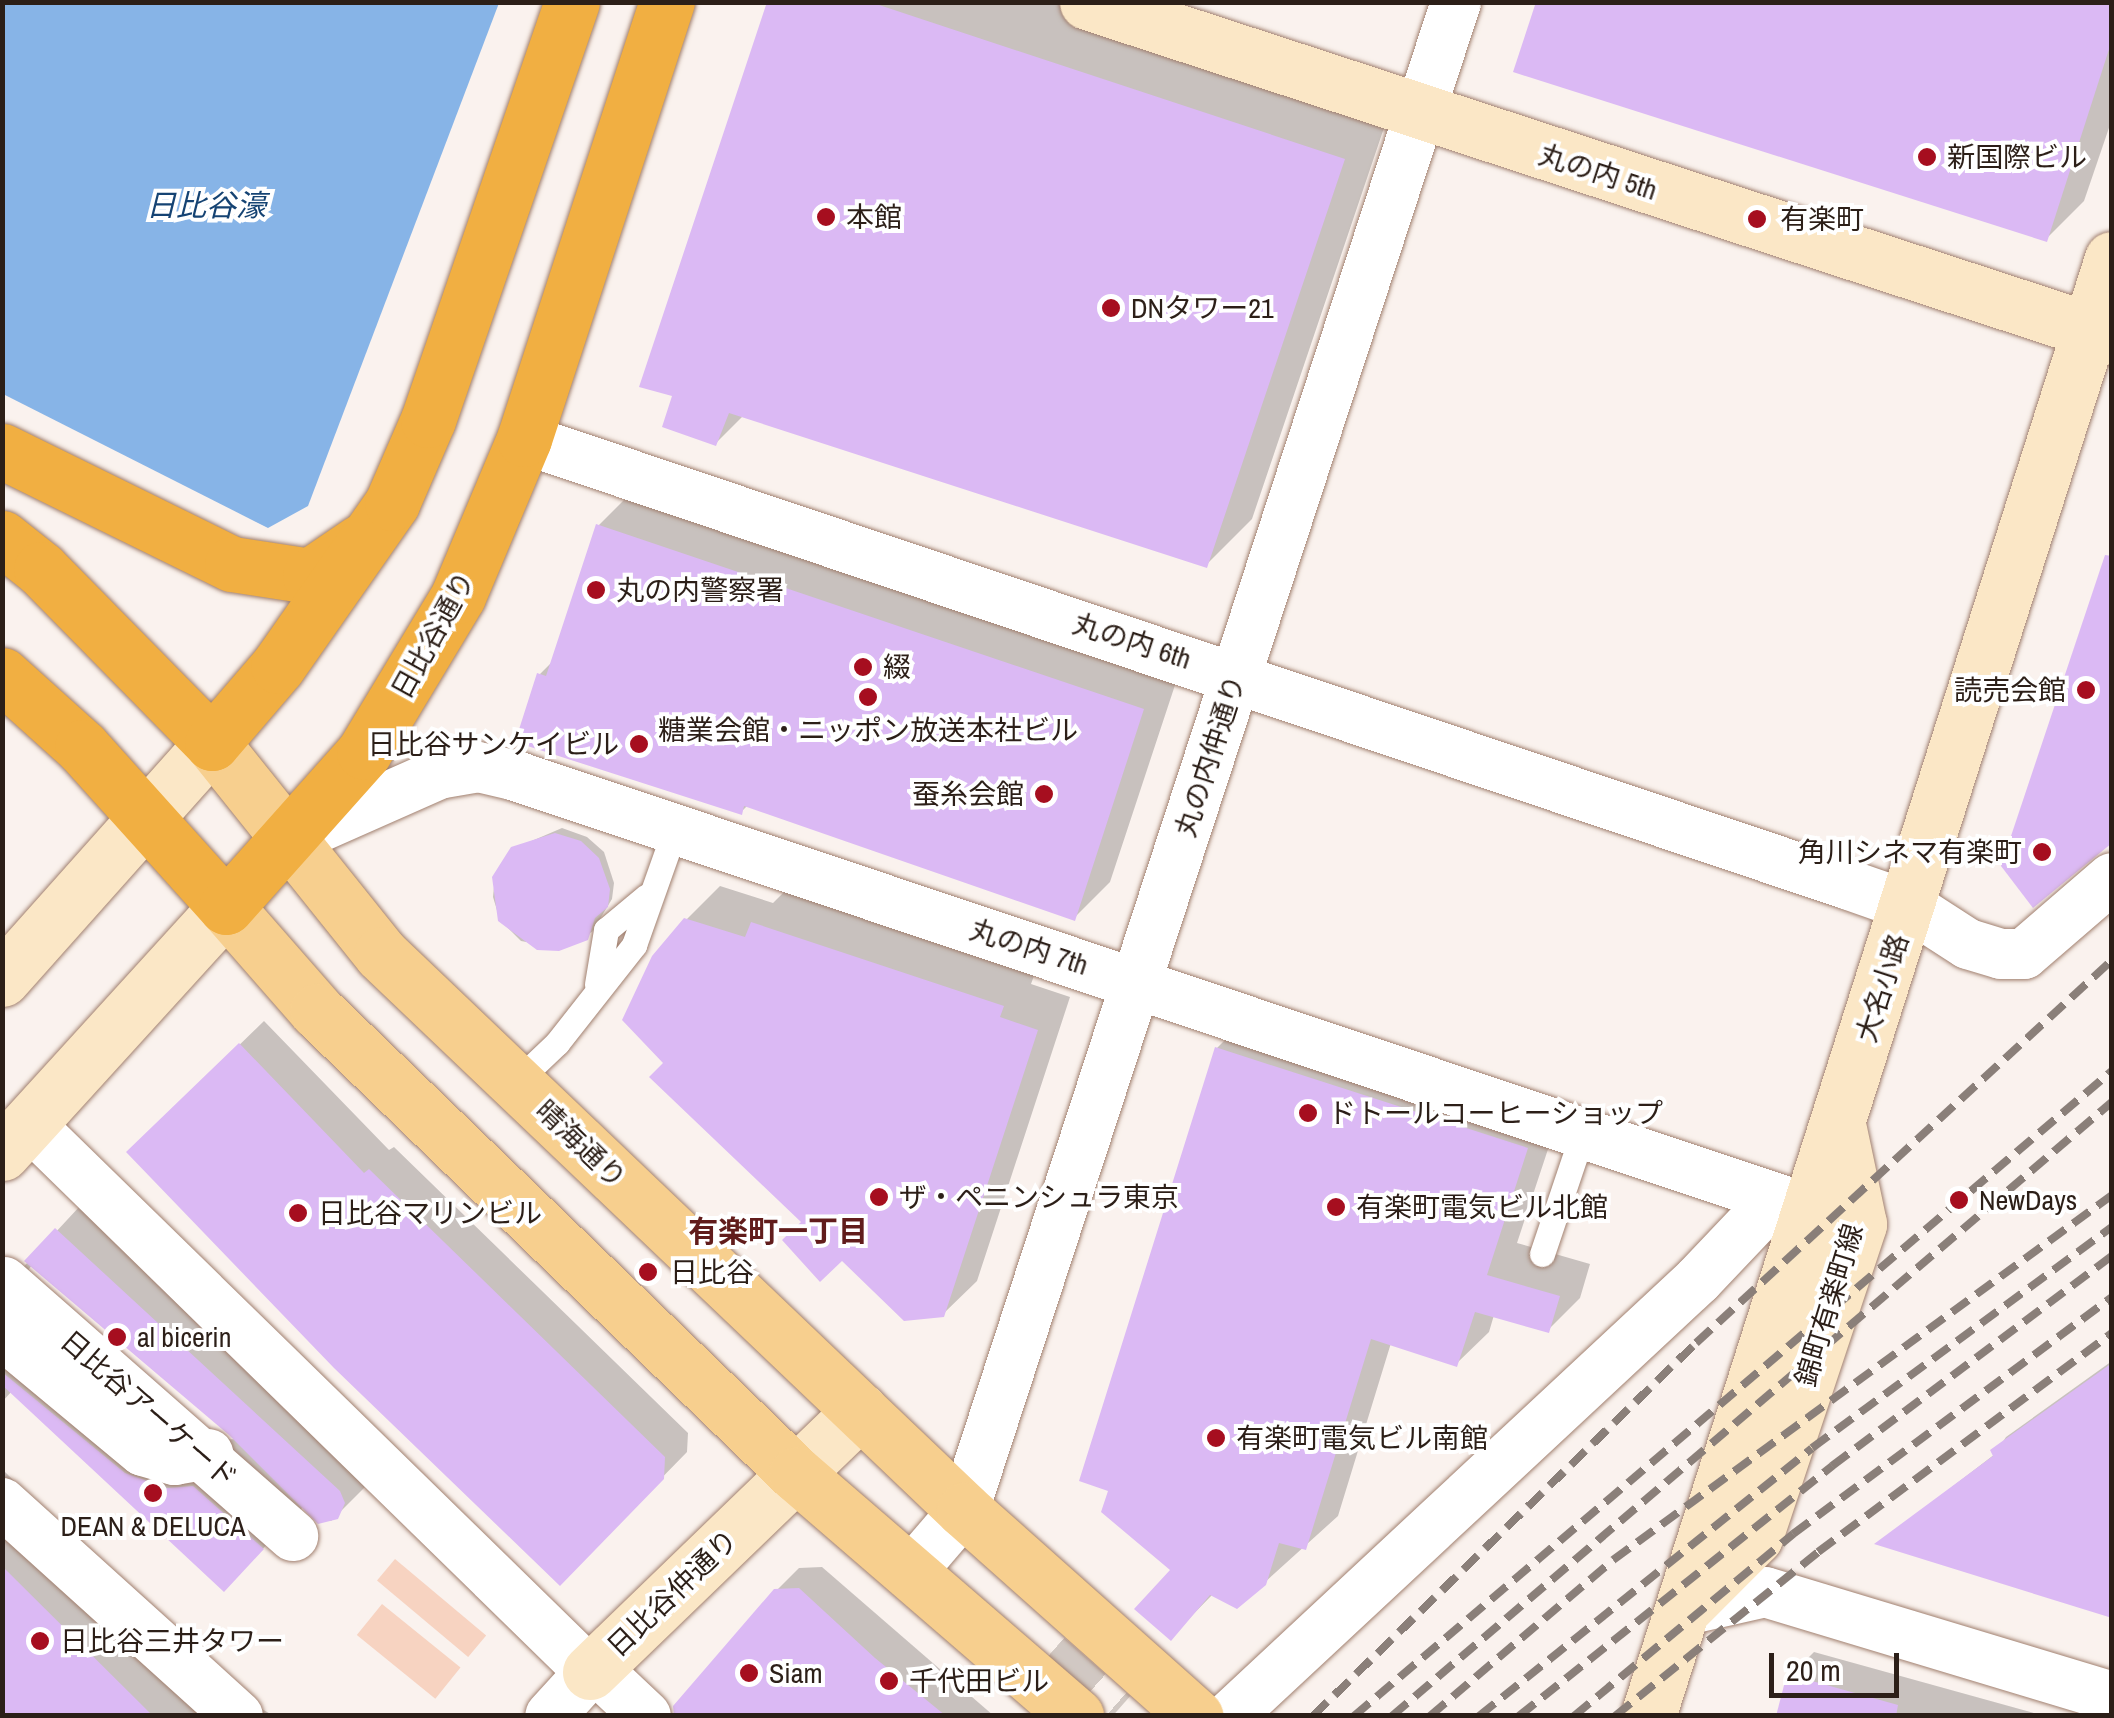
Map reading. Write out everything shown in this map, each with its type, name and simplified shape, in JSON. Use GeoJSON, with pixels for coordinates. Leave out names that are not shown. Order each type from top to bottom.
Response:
{"type":"FeatureCollection","features":[{"type":"Feature","properties":{"kind":"highway"},"geometry":{"type":"LineString","coordinates":[[212,743],[278,666],[379,524],[428,420],[572,2]]}},
{"type":"Feature","properties":{"kind":"highway","name":"日比谷通り"},"geometry":{"type":"LineString","coordinates":[[226,907],[364,752],[414,676],[458,596],[524,439],[667,2]]}},
{"type":"Feature","properties":{"kind":"highway"},"geometry":{"type":"LineString","coordinates":[[2,450],[232,564],[310,576],[344,557],[379,524]]}},
{"type":"Feature","properties":{"kind":"highway","name":"晴海通り"},"geometry":{"type":"LineString","coordinates":[[2,538],[42,569],[212,743]]}},
{"type":"Feature","properties":{"kind":"highway"},"geometry":{"type":"LineString","coordinates":[[2,676],[146,817],[226,907]]}},
{"type":"Feature","properties":{"kind":"main road","name":"丸の内 5th"},"geometry":{"type":"LineString","coordinates":[[1086,2],[1419,116],[2100,333]]}},
{"type":"Feature","properties":{"kind":"main road","name":"大名小路"},"geometry":{"type":"LineString","coordinates":[[1648,1716],[1681,1611],[1793,1205],[1839,1128],[2100,333],[2112,259]]}},
{"type":"Feature","properties":{"kind":"main road","name":"晴海通り"},"geometry":{"type":"LineString","coordinates":[[212,743],[286,842],[381,954],[964,1510],[1194,1716]]}},
{"type":"Feature","properties":{"kind":"main road"},"geometry":{"type":"LineString","coordinates":[[2,979],[212,743]]}},
{"type":"Feature","properties":{"kind":"main road"},"geometry":{"type":"LineString","coordinates":[[226,907],[317,1010],[796,1474],[1076,1716]]}},
{"type":"Feature","properties":{"kind":"main road","name":"日比谷通り"},"geometry":{"type":"LineString","coordinates":[[16,1139],[226,907]]}},
{"type":"Feature","properties":{"kind":"main road","name":"錦町有楽町線"},"geometry":{"type":"LineString","coordinates":[[1681,1611],[1755,1538],[1859,1224],[1839,1128]]}},
{"type":"Feature","properties":{"kind":"main road","name":"日比谷仲通り"},"geometry":{"type":"LineString","coordinates":[[573,1695],[860,1411]]}},
{"type":"Feature","properties":{"kind":"street","name":"丸の内仲通り"},"geometry":{"type":"LineString","coordinates":[[964,1510],[1456,2]]}},
{"type":"Feature","properties":{"kind":"street","name":"丸の内 6th"},"geometry":{"type":"LineString","coordinates":[[524,439],[1237,675],[1909,906],[1968,944],[2024,954],[2112,878]]}},
{"type":"Feature","properties":{"kind":"street","name":"丸の内 7th"},"geometry":{"type":"LineString","coordinates":[[286,842],[398,786],[478,767],[675,829],[1793,1205]]}},
{"type":"Feature","properties":{"kind":"street"},"geometry":{"type":"LineString","coordinates":[[16,1139],[573,1695],[646,1716]]}},
{"type":"Feature","properties":{"kind":"street"},"geometry":{"type":"LineString","coordinates":[[1230,1716],[1698,1280],[1793,1205]]}},
{"type":"Feature","properties":{"kind":"street","name":"日比谷アーケード"},"geometry":{"type":"LineString","coordinates":[[4,1282],[293,1536]]}},
{"type":"Feature","properties":{"kind":"street"},"geometry":{"type":"LineString","coordinates":[[2,1334],[6,1330],[143,1451],[174,1460],[220,1452]]}},
{"type":"Feature","properties":{"kind":"street"},"geometry":{"type":"LineString","coordinates":[[106,1418],[126,1372],[117,1337]]}},
{"type":"Feature","properties":{"kind":"street"},"geometry":{"type":"LineString","coordinates":[[2,1502],[238,1716]]}},
{"type":"Feature","properties":{"kind":"street"},"geometry":{"type":"LineString","coordinates":[[910,1573],[964,1510]]}},
{"type":"Feature","properties":{"kind":"street"},"geometry":{"type":"LineString","coordinates":[[1681,1611],[1766,1592],[2112,1696]]}},
{"type":"Feature","properties":{"kind":"lane"},"geometry":{"type":"LineString","coordinates":[[516,1082],[557,1043],[597,984],[606,930],[647,896],[675,829]]}},
{"type":"Feature","properties":{"kind":"lane"},"geometry":{"type":"LineString","coordinates":[[1542,1254],[1582,1136]]}},
{"type":"Feature","properties":{"kind":"shaded area"},"geometry":{"type":"Polygon","coordinates":[[[395,1559],[486,1635],[468,1657],[377,1580],[395,1559]]]}},
{"type":"Feature","properties":{"kind":"shaded area"},"geometry":{"type":"Polygon","coordinates":[[[382,1604],[460,1668],[435,1699],[357,1635],[382,1604]]]}},
{"type":"Feature","properties":{"kind":"water","name":"日比谷濠"},"geometry":{"type":"Polygon","coordinates":[[[2,3],[499,3],[308,506],[268,528],[3,394],[2,3]]]}},
{"type":"Feature","properties":{"kind":"building"},"geometry":{"type":"Polygon","coordinates":[[[767,2],[870,2],[1345,159],[1207,568],[729,413],[716,446],[662,427],[672,396],[639,387],[767,2]]]}},
{"type":"Feature","properties":{"kind":"building","name":"新国際ビル"},"geometry":{"type":"Polygon","coordinates":[[[1536,2],[2112,2],[2112,40],[2047,242],[1513,72],[1536,2]]]}},
{"type":"Feature","properties":{"kind":"building"},"geometry":{"type":"Polygon","coordinates":[[[596,524],[1144,709],[1075,921],[744,806],[742,815],[515,742],[537,673],[546,676],[596,524]]]}},
{"type":"Feature","properties":{"kind":"building","name":"読売会館"},"geometry":{"type":"Polygon","coordinates":[[[2105,555],[2112,556],[2112,843],[2033,908],[2001,866],[2105,555]]]}},
{"type":"Feature","properties":{"kind":"building"},"geometry":{"type":"Polygon","coordinates":[[[555,833],[581,841],[599,858],[610,889],[608,907],[595,918],[588,940],[559,951],[537,950],[498,921],[492,877],[511,847],[555,833]]]}},
{"type":"Feature","properties":{"kind":"building","name":"ザ・ペニンシュラ東京"},"geometry":{"type":"Polygon","coordinates":[[[684,918],[745,937],[751,922],[1004,1006],[1000,1017],[1038,1030],[944,1317],[904,1321],[842,1261],[820,1282],[782,1240],[801,1222],[649,1077],[663,1063],[622,1020],[652,956],[684,918]]]}},
{"type":"Feature","properties":{"kind":"building"},"geometry":{"type":"Polygon","coordinates":[[[239,1043],[364,1173],[369,1169],[665,1457],[664,1479],[560,1586],[334,1368],[126,1152],[239,1043]]]}},
{"type":"Feature","properties":{"kind":"building"},"geometry":{"type":"Polygon","coordinates":[[[1215,1047],[1528,1148],[1487,1275],[1560,1296],[1549,1333],[1475,1312],[1457,1367],[1371,1339],[1306,1550],[1279,1543],[1266,1585],[1237,1609],[1210,1595],[1171,1641],[1134,1609],[1170,1570],[1101,1512],[1108,1491],[1079,1481],[1215,1047]]]}},
{"type":"Feature","properties":{"kind":"building"},"geometry":{"type":"Polygon","coordinates":[[[55,1228],[340,1491],[345,1503],[338,1519],[318,1524],[229,1435],[24,1261],[55,1228]]]}},
{"type":"Feature","properties":{"kind":"building"},"geometry":{"type":"Polygon","coordinates":[[[2112,1363],[2112,1618],[1874,1544],[1993,1456],[1990,1450],[2112,1363]]]}},
{"type":"Feature","properties":{"kind":"building"},"geometry":{"type":"Polygon","coordinates":[[[2,1372],[125,1473],[167,1488],[193,1486],[264,1549],[224,1592],[2,1385],[2,1372]]]}},
{"type":"Feature","properties":{"kind":"building","name":"日比谷三井タワー"},"geometry":{"type":"Polygon","coordinates":[[[2,1566],[153,1716],[2,1716],[2,1566]]]}},
{"type":"Feature","properties":{"kind":"building"},"geometry":{"type":"Polygon","coordinates":[[[799,1588],[946,1716],[674,1716],[673,1706],[774,1589],[799,1588]]]}},
{"type":"Feature","properties":{"kind":"building"},"geometry":{"type":"Polygon","coordinates":[[[1787,1674],[1898,1705],[1896,1716],[1776,1716],[1787,1674]]]}},
{"type":"Feature","properties":{"kind":"tunnel"},"geometry":{"type":"LineString","coordinates":[[1046,1658],[1112,1716]]}},
{"type":"Feature","properties":{"kind":"railway"},"geometry":{"type":"LineString","coordinates":[[1313,1716],[1696,1343],[2112,960]]}},
{"type":"Feature","properties":{"kind":"railway"},"geometry":{"type":"LineString","coordinates":[[1354,1716],[2112,1071]]}},
{"type":"Feature","properties":{"kind":"railway"},"geometry":{"type":"LineString","coordinates":[[1392,1716],[2112,1102]]}},
{"type":"Feature","properties":{"kind":"railway"},"geometry":{"type":"LineString","coordinates":[[1430,1716],[1613,1560],[2112,1195]]}},
{"type":"Feature","properties":{"kind":"railway"},"geometry":{"type":"LineString","coordinates":[[1479,1716],[1812,1448],[2112,1227]]}},
{"type":"Feature","properties":{"kind":"railway"},"geometry":{"type":"LineString","coordinates":[[1519,1716],[1832,1466],[2112,1256]]}},
{"type":"Feature","properties":{"kind":"railway"},"geometry":{"type":"LineString","coordinates":[[1574,1716],[1793,1534],[2112,1297]]}},
{"type":"Feature","properties":{"kind":"railway"},"geometry":{"type":"LineString","coordinates":[[1615,1716],[1818,1552],[2112,1333]]}},
{"type":"Feature","properties":{"kind":"place","name":"新国際ビル"},"geometry":{"type":"Point","coordinates":[1927,157]}},
{"type":"Feature","properties":{"kind":"place","name":"本館"},"geometry":{"type":"Point","coordinates":[826,217]}},
{"type":"Feature","properties":{"kind":"place","name":"有楽町"},"geometry":{"type":"Point","coordinates":[1757,219]}},
{"type":"Feature","properties":{"kind":"place","name":"DNタワー21"},"geometry":{"type":"Point","coordinates":[1111,308]}},
{"type":"Feature","properties":{"kind":"place","name":"丸の内警察署"},"geometry":{"type":"Point","coordinates":[596,590]}},
{"type":"Feature","properties":{"kind":"place","name":"綴"},"geometry":{"type":"Point","coordinates":[863,667]}},
{"type":"Feature","properties":{"kind":"place","name":"読売会館"},"geometry":{"type":"Point","coordinates":[2086,690]}},
{"type":"Feature","properties":{"kind":"place","name":"糖業会館・ニッポン放送本社ビル"},"geometry":{"type":"Point","coordinates":[868,697]}},
{"type":"Feature","properties":{"kind":"place","name":"日比谷サンケイビル"},"geometry":{"type":"Point","coordinates":[639,744]}},
{"type":"Feature","properties":{"kind":"place","name":"蚕糸会館"},"geometry":{"type":"Point","coordinates":[1044,794]}},
{"type":"Feature","properties":{"kind":"place","name":"角川シネマ有楽町"},"geometry":{"type":"Point","coordinates":[2042,852]}},
{"type":"Feature","properties":{"kind":"place","name":"ドトールコーヒーショップ"},"geometry":{"type":"Point","coordinates":[1308,1113]}},
{"type":"Feature","properties":{"kind":"place","name":"ザ・ペニンシュラ東京"},"geometry":{"type":"Point","coordinates":[879,1197]}},
{"type":"Feature","properties":{"kind":"place","name":"NewDays"},"geometry":{"type":"Point","coordinates":[1959,1200]}},
{"type":"Feature","properties":{"kind":"place","name":"有楽町電気ビル北館"},"geometry":{"type":"Point","coordinates":[1336,1207]}},
{"type":"Feature","properties":{"kind":"place","name":"日比谷マリンビル"},"geometry":{"type":"Point","coordinates":[298,1213]}},
{"type":"Feature","properties":{"kind":"place","name":"日比谷"},"geometry":{"type":"Point","coordinates":[648,1272]}},
{"type":"Feature","properties":{"kind":"place","name":"al bicerin"},"geometry":{"type":"Point","coordinates":[117,1337]}},
{"type":"Feature","properties":{"kind":"place","name":"有楽町電気ビル南館"},"geometry":{"type":"Point","coordinates":[1216,1438]}},
{"type":"Feature","properties":{"kind":"place","name":"DEAN & DELUCA"},"geometry":{"type":"Point","coordinates":[153,1493]}},
{"type":"Feature","properties":{"kind":"place","name":"日比谷三井タワー"},"geometry":{"type":"Point","coordinates":[40,1641]}},
{"type":"Feature","properties":{"kind":"place","name":"Siam"},"geometry":{"type":"Point","coordinates":[749,1673]}},
{"type":"Feature","properties":{"kind":"place","name":"千代田ビル"},"geometry":{"type":"Point","coordinates":[889,1681]}},
{"type":"Feature","properties":{"kind":"district","name":"有楽町一丁目"},"geometry":{"type":"Point","coordinates":[778,1231]}}]}
